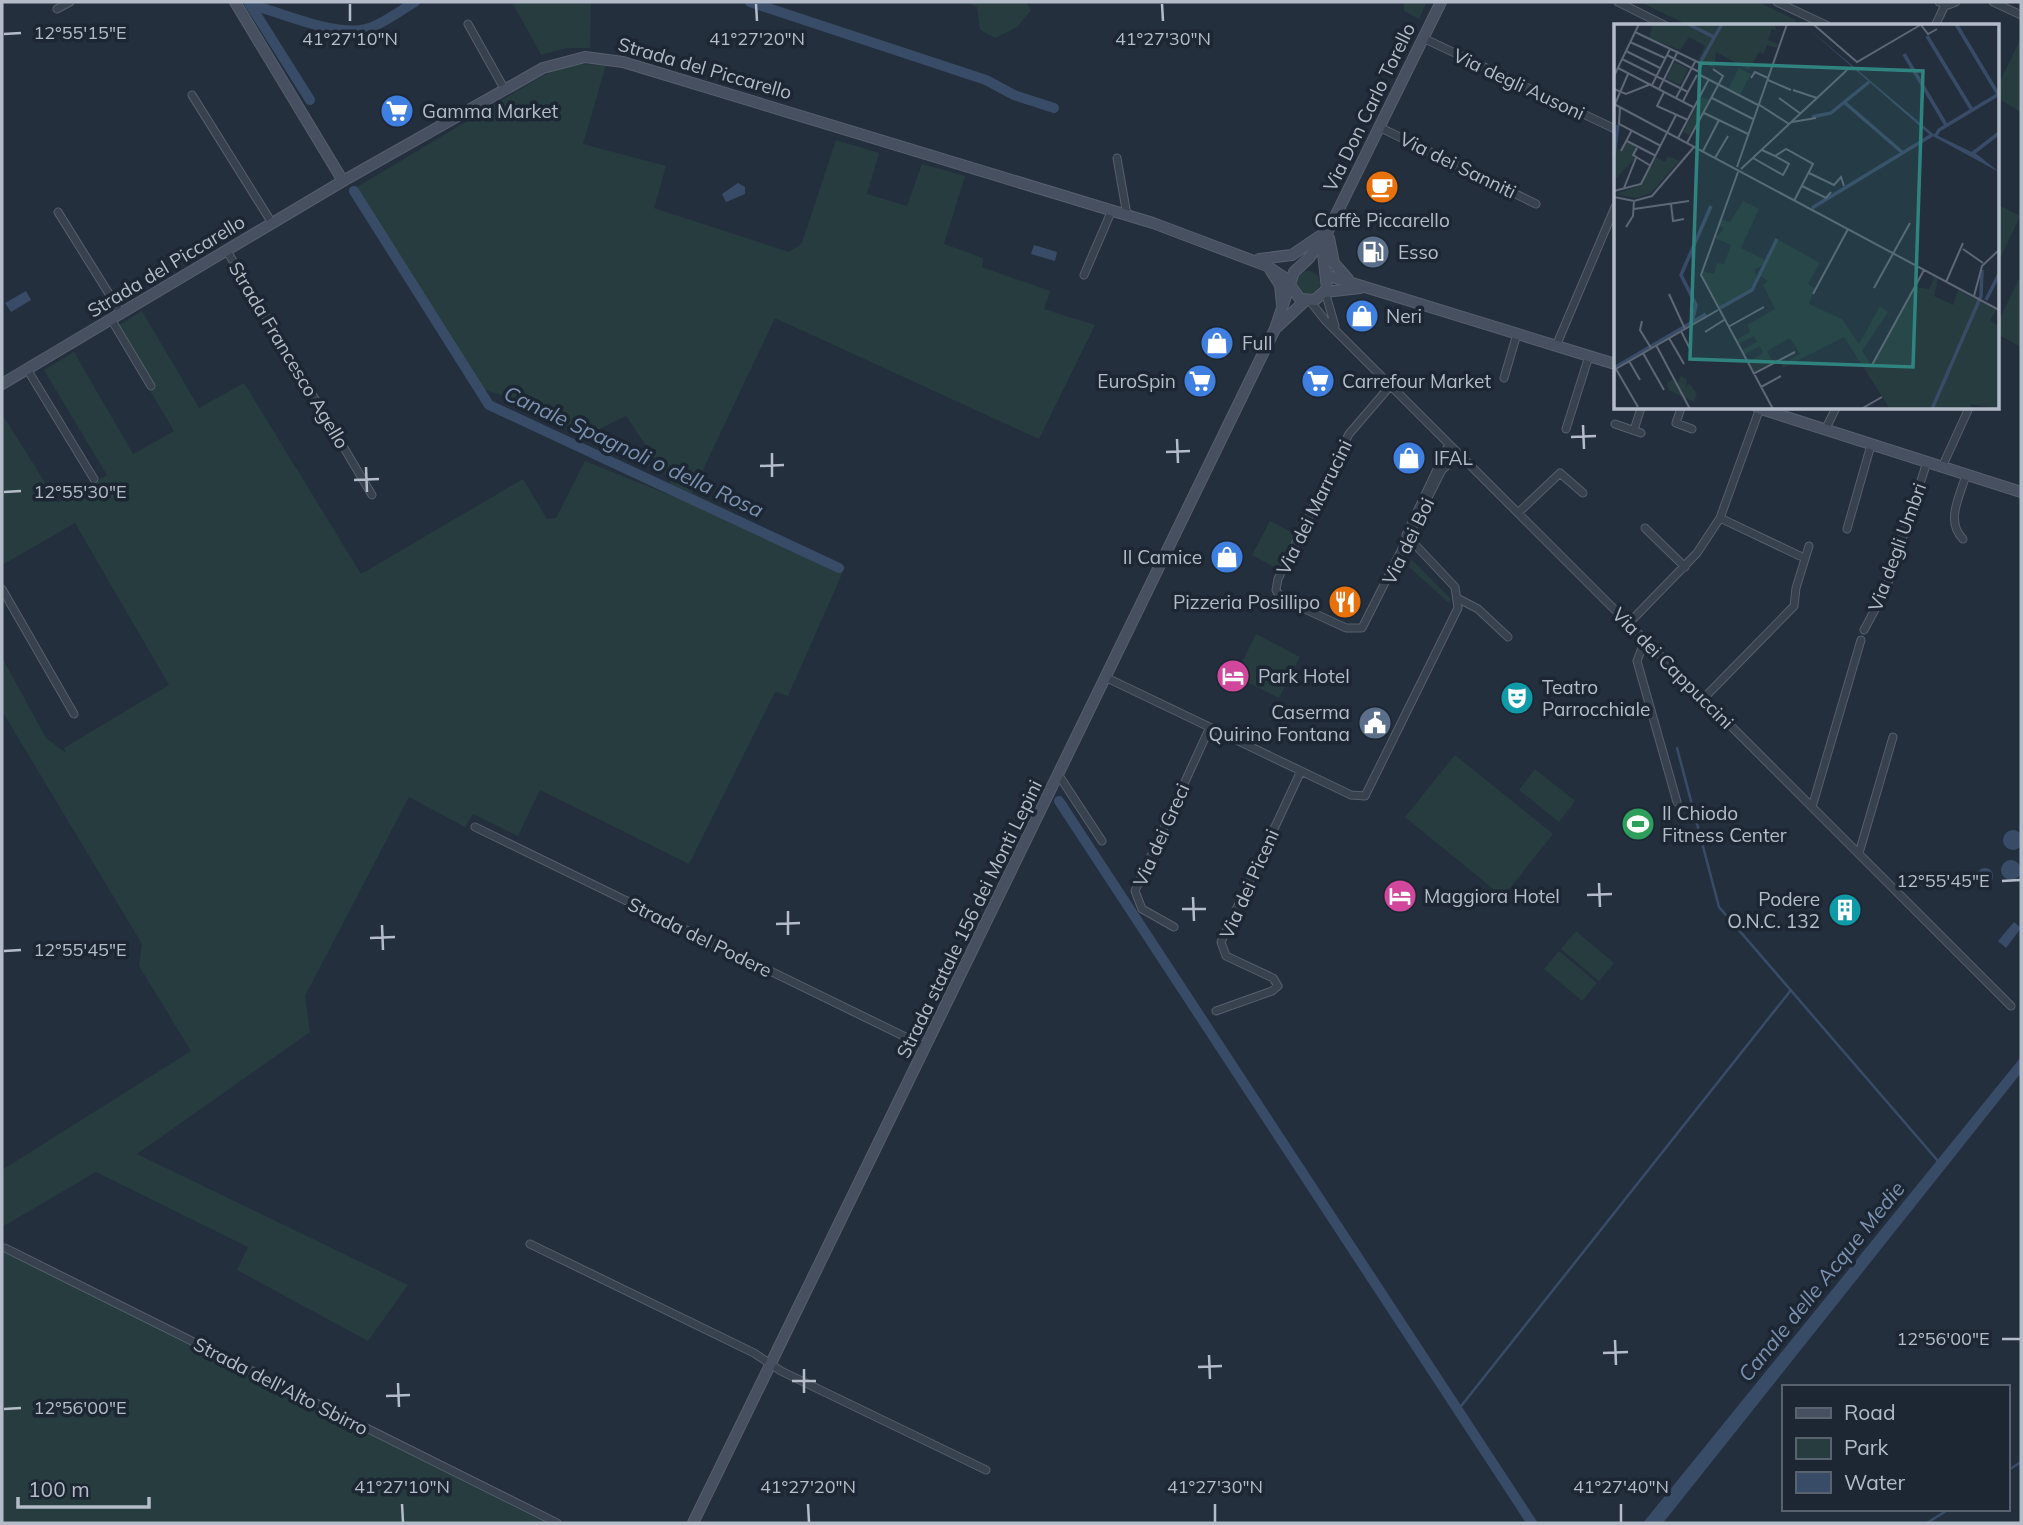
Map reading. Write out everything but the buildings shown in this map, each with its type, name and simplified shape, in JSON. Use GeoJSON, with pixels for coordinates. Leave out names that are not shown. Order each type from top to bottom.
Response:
{"type":"FeatureCollection","features":[{"type":"Feature","properties":{"kind":"street"},"geometry":{"type":"LineString","coordinates":[[57,9],[70,2]]}},
{"type":"Feature","properties":{"kind":"street"},"geometry":{"type":"LineString","coordinates":[[235,2],[343,181]]}},
{"type":"Feature","properties":{"kind":"street","name":"Via Don Carlo Torello"},"geometry":{"type":"LineString","coordinates":[[1325,274],[1323,247],[1329,228],[1441,2]]}},
{"type":"Feature","properties":{"kind":"street"},"geometry":{"type":"LineString","coordinates":[[1618,2],[1662,24]]}},
{"type":"Feature","properties":{"kind":"street"},"geometry":{"type":"LineString","coordinates":[[1777,2],[1812,23]]}},
{"type":"Feature","properties":{"kind":"street"},"geometry":{"type":"LineString","coordinates":[[1936,24],[1942,3],[1956,2]]}},
{"type":"Feature","properties":{"kind":"street"},"geometry":{"type":"LineString","coordinates":[[1993,2],[2021,15]]}},
{"type":"Feature","properties":{"kind":"street"},"geometry":{"type":"LineString","coordinates":[[468,24],[505,90]]}},
{"type":"Feature","properties":{"kind":"street","name":"Via degli Ausoni"},"geometry":{"type":"LineString","coordinates":[[1423,38],[1614,129]]}},
{"type":"Feature","properties":{"kind":"street","name":"Strada del Piccarello"},"geometry":{"type":"LineString","coordinates":[[2,384],[343,181],[505,90],[555,63],[585,57],[612,59],[1112,210],[1253,259],[1300,266]]}},
{"type":"Feature","properties":{"kind":"street"},"geometry":{"type":"LineString","coordinates":[[192,95],[272,223]]}},
{"type":"Feature","properties":{"kind":"street","name":"Via dei Sanniti"},"geometry":{"type":"LineString","coordinates":[[1379,127],[1536,204]]}},
{"type":"Feature","properties":{"kind":"street"},"geometry":{"type":"LineString","coordinates":[[1117,158],[1127,215]]}},
{"type":"Feature","properties":{"kind":"street"},"geometry":{"type":"LineString","coordinates":[[1556,346],[1614,209]]}},
{"type":"Feature","properties":{"kind":"street"},"geometry":{"type":"LineString","coordinates":[[1084,275],[1112,210]]}},
{"type":"Feature","properties":{"kind":"street"},"geometry":{"type":"LineString","coordinates":[[58,212],[116,316],[151,386]]}},
{"type":"Feature","properties":{"kind":"street"},"geometry":{"type":"LineString","coordinates":[[1282,311],[1280,285],[1269,263],[1297,252],[1329,228],[1334,263],[1353,283]]}},
{"type":"Feature","properties":{"kind":"street","name":"Via Don Carlo Torello"},"geometry":{"type":"LineString","coordinates":[[1300,266],[1329,228]]}},
{"type":"Feature","properties":{"kind":"street","name":"Strada Francesco Agello"},"geometry":{"type":"LineString","coordinates":[[227,251],[372,495]]}},
{"type":"Feature","properties":{"kind":"street","name":"Strada del Piccarello"},"geometry":{"type":"LineString","coordinates":[[1269,263],[1290,285]]}},
{"type":"Feature","properties":{"kind":"street"},"geometry":{"type":"LineString","coordinates":[[1300,266],[1312,264],[1325,274],[1614,364]]}},
{"type":"Feature","properties":{"kind":"street","name":"Strada statale 156 dei Monti Lepini"},"geometry":{"type":"LineString","coordinates":[[693,1523],[769,1362],[926,1047],[1275,329],[1291,277],[1300,266]]}},
{"type":"Feature","properties":{"kind":"street"},"geometry":{"type":"LineString","coordinates":[[1325,274],[1325,292],[1370,287]]}},
{"type":"Feature","properties":{"kind":"street"},"geometry":{"type":"LineString","coordinates":[[1290,285],[1294,294],[1308,301]]}},
{"type":"Feature","properties":{"kind":"street","name":"Strada statale 156 dei Monti Lepini"},"geometry":{"type":"LineString","coordinates":[[1275,329],[1308,301],[1325,292]]}},
{"type":"Feature","properties":{"kind":"street","name":"Via dei Cappuccini"},"geometry":{"type":"LineString","coordinates":[[1325,292],[1336,330]]}},
{"type":"Feature","properties":{"kind":"street","name":"Via dei Cappuccini"},"geometry":{"type":"LineString","coordinates":[[1308,301],[2011,1006]]}},
{"type":"Feature","properties":{"kind":"street"},"geometry":{"type":"LineString","coordinates":[[1504,378],[1517,334]]}},
{"type":"Feature","properties":{"kind":"street"},"geometry":{"type":"LineString","coordinates":[[1566,429],[1588,356]]}},
{"type":"Feature","properties":{"kind":"street"},"geometry":{"type":"LineString","coordinates":[[27,369],[94,479]]}},
{"type":"Feature","properties":{"kind":"street","name":"Via dei Marrucini"},"geometry":{"type":"LineString","coordinates":[[1359,630],[1346,628],[1284,600],[1277,593],[1276,584],[1349,434],[1391,385]]}},
{"type":"Feature","properties":{"kind":"street"},"geometry":{"type":"LineString","coordinates":[[1615,424],[1637,431],[1641,410]]}},
{"type":"Feature","properties":{"kind":"street"},"geometry":{"type":"LineString","coordinates":[[1680,410],[1676,424],[1692,429]]}},
{"type":"Feature","properties":{"kind":"street"},"geometry":{"type":"LineString","coordinates":[[1629,624],[1685,567],[1720,517],[1758,410]]}},
{"type":"Feature","properties":{"kind":"street"},"geometry":{"type":"LineString","coordinates":[[1765,410],[2021,492]]}},
{"type":"Feature","properties":{"kind":"street"},"geometry":{"type":"LineString","coordinates":[[1825,430],[1835,410]]}},
{"type":"Feature","properties":{"kind":"street"},"geometry":{"type":"LineString","coordinates":[[1942,467],[1968,410]]}},
{"type":"Feature","properties":{"kind":"street","name":"Via dei Boi"},"geometry":{"type":"LineString","coordinates":[[1359,630],[1368,621],[1449,444]]}},
{"type":"Feature","properties":{"kind":"street"},"geometry":{"type":"LineString","coordinates":[[1847,529],[1871,445]]}},
{"type":"Feature","properties":{"kind":"street","name":"Via dei Boi"},"geometry":{"type":"LineString","coordinates":[[1407,536],[1442,470],[1459,454]]}},
{"type":"Feature","properties":{"kind":"street","name":"Via degli Umbri"},"geometry":{"type":"LineString","coordinates":[[1864,630],[1886,589],[1927,462]]}},
{"type":"Feature","properties":{"kind":"street"},"geometry":{"type":"LineString","coordinates":[[1518,513],[1558,474],[1566,476],[1583,493]]}},
{"type":"Feature","properties":{"kind":"street"},"geometry":{"type":"LineString","coordinates":[[1963,539],[1955,531],[1953,521],[1966,475]]}},
{"type":"Feature","properties":{"kind":"street"},"geometry":{"type":"LineString","coordinates":[[1720,517],[1800,556]]}},
{"type":"Feature","properties":{"kind":"street"},"geometry":{"type":"LineString","coordinates":[[1645,528],[1685,567]]}},
{"type":"Feature","properties":{"kind":"street"},"geometry":{"type":"LineString","coordinates":[[1105,677],[1351,795],[1365,796],[1452,623],[1459,599],[1455,587],[1407,536]]}},
{"type":"Feature","properties":{"kind":"street"},"geometry":{"type":"LineString","coordinates":[[1704,698],[1794,607],[1809,546]]}},
{"type":"Feature","properties":{"kind":"street"},"geometry":{"type":"LineString","coordinates":[[2,589],[74,714]]}},
{"type":"Feature","properties":{"kind":"street"},"geometry":{"type":"LineString","coordinates":[[1459,599],[1478,609],[1508,637]]}},
{"type":"Feature","properties":{"kind":"street"},"geometry":{"type":"LineString","coordinates":[[1644,640],[1636,661],[1677,802]]}},
{"type":"Feature","properties":{"kind":"street"},"geometry":{"type":"LineString","coordinates":[[1812,807],[1861,640]]}},
{"type":"Feature","properties":{"kind":"street","name":"Via dei Greci"},"geometry":{"type":"LineString","coordinates":[[1174,927],[1142,909],[1135,891],[1210,727]]}},
{"type":"Feature","properties":{"kind":"street"},"geometry":{"type":"LineString","coordinates":[[1859,853],[1893,737]]}},
{"type":"Feature","properties":{"kind":"street","name":"Via dei Piceni"},"geometry":{"type":"LineString","coordinates":[[1216,1011],[1272,992],[1278,986],[1276,980],[1226,956],[1221,942],[1301,771]]}},
{"type":"Feature","properties":{"kind":"street"},"geometry":{"type":"LineString","coordinates":[[1058,774],[1102,841]]}},
{"type":"Feature","properties":{"kind":"street","name":"Strada del Podere"},"geometry":{"type":"LineString","coordinates":[[475,827],[926,1047]]}},
{"type":"Feature","properties":{"kind":"street"},"geometry":{"type":"LineString","coordinates":[[530,1244],[769,1362],[781,1371],[986,1470]]}},
{"type":"Feature","properties":{"kind":"street","name":"Strada dell'Alto Sbirro"},"geometry":{"type":"LineString","coordinates":[[5,1248],[557,1523]]}},
{"type":"Feature","properties":{"kind":"green space"},"geometry":{"type":"Polygon","coordinates":[[[512,2],[591,2],[590,48],[567,48],[541,55],[512,2]]]}},
{"type":"Feature","properties":{"kind":"green space"},"geometry":{"type":"Polygon","coordinates":[[[966,2],[1026,2],[1031,10],[1017,27],[995,38],[980,30],[977,7],[966,2]]]}},
{"type":"Feature","properties":{"kind":"green space"},"geometry":{"type":"Polygon","coordinates":[[[1404,2],[1427,2],[1419,19],[1404,11],[1404,2]]]}},
{"type":"Feature","properties":{"kind":"green space"},"geometry":{"type":"Polygon","coordinates":[[[1640,2],[1758,2],[1796,20],[1795,24],[1686,24],[1640,2]]]}},
{"type":"Feature","properties":{"kind":"green space"},"geometry":{"type":"Polygon","coordinates":[[[2021,38],[2021,112],[1998,99],[1998,85],[2021,38]]]}},
{"type":"Feature","properties":{"kind":"green space"},"geometry":{"type":"Polygon","coordinates":[[[580,64],[606,65],[583,144],[666,166],[654,208],[789,252],[802,243],[836,140],[879,153],[867,194],[907,206],[922,164],[965,176],[944,244],[983,258],[982,267],[1050,291],[1044,309],[1095,325],[1039,439],[775,318],[692,493],[845,567],[788,696],[775,692],[689,864],[540,790],[518,836],[473,814],[465,827],[409,797],[305,996],[310,1032],[137,1154],[408,1285],[368,1341],[237,1270],[248,1247],[96,1172],[2,1227],[2,1170],[191,1051],[139,966],[142,944],[2,711],[2,657],[46,738],[66,753],[64,748],[169,685],[75,523],[2,565],[2,414],[58,503],[107,475],[44,370],[74,352],[133,454],[174,431],[113,329],[142,311],[199,408],[244,383],[361,574],[523,479],[547,519],[556,518],[585,461],[667,494],[671,483],[626,416],[581,438],[504,396],[483,389],[357,187],[534,81],[556,69],[580,64]]]}},
{"type":"Feature","properties":{"kind":"green space"},"geometry":{"type":"Polygon","coordinates":[[[1998,205],[2020,216],[2001,257],[1998,256],[1998,205]]]}},
{"type":"Feature","properties":{"kind":"green space"},"geometry":{"type":"Polygon","coordinates":[[[1308,271],[1319,278],[1320,283],[1313,294],[1308,295],[1297,288],[1296,283],[1303,272],[1308,271]]]}},
{"type":"Feature","properties":{"kind":"green space"},"geometry":{"type":"Polygon","coordinates":[[[2021,275],[2021,347],[1998,335],[1998,322],[2021,275]]]}},
{"type":"Feature","properties":{"kind":"green space"},"geometry":{"type":"Polygon","coordinates":[[[1270,521],[1295,534],[1278,569],[1252,555],[1270,521]]]}},
{"type":"Feature","properties":{"kind":"green space"},"geometry":{"type":"Polygon","coordinates":[[[1411,559],[1451,599],[1449,603],[1409,567],[1411,559]]]}},
{"type":"Feature","properties":{"kind":"green space"},"geometry":{"type":"Polygon","coordinates":[[[1256,634],[1300,657],[1279,698],[1235,676],[1256,634]]]}},
{"type":"Feature","properties":{"kind":"green space"},"geometry":{"type":"Polygon","coordinates":[[[1455,755],[1553,834],[1503,897],[1405,817],[1455,755]]]}},
{"type":"Feature","properties":{"kind":"green space"},"geometry":{"type":"Polygon","coordinates":[[[1535,769],[1575,801],[1559,822],[1519,790],[1535,769]]]}},
{"type":"Feature","properties":{"kind":"green space"},"geometry":{"type":"Polygon","coordinates":[[[1576,931],[1614,963],[1599,981],[1561,949],[1576,931]]]}},
{"type":"Feature","properties":{"kind":"green space"},"geometry":{"type":"Polygon","coordinates":[[[1559,951],[1597,983],[1582,1001],[1544,969],[1559,951]]]}},
{"type":"Feature","properties":{"kind":"green space"},"geometry":{"type":"Polygon","coordinates":[[[2,1249],[546,1523],[2,1523],[2,1249]]]}},
{"type":"Feature","properties":{"kind":"water"},"geometry":{"type":"Polygon","coordinates":[[[738,183],[745,187],[745,194],[726,202],[722,194],[738,183]]]}},
{"type":"Feature","properties":{"kind":"water"},"geometry":{"type":"Polygon","coordinates":[[[1034,245],[1057,252],[1055,261],[1031,254],[1034,245]]]}},
{"type":"Feature","properties":{"kind":"water"},"geometry":{"type":"Polygon","coordinates":[[[26,291],[31,300],[11,312],[5,303],[26,291]]]}},
{"type":"Feature","properties":{"kind":"water"},"geometry":{"type":"Polygon","coordinates":[[[2009,830],[2017,830],[2023,840],[2017,850],[2009,850],[2003,844],[2003,836],[2009,830]]]}},
{"type":"Feature","properties":{"kind":"water"},"geometry":{"type":"Polygon","coordinates":[[[2011,860],[2018,863],[2021,870],[2018,877],[2011,880],[2004,877],[2001,870],[2004,863],[2011,860]]]}},
{"type":"Feature","properties":{"kind":"water"},"geometry":{"type":"Polygon","coordinates":[[[1982,868],[1988,868],[1993,876],[1991,882],[1982,884],[1977,879],[1977,873],[1982,868]]]}},
{"type":"Feature","properties":{"kind":"water"},"geometry":{"type":"Polygon","coordinates":[[[2014,922],[2021,928],[2006,948],[1998,941],[2014,922]]]}},
{"type":"Feature","properties":{"kind":"water"},"geometry":{"type":"Polygon","coordinates":[[[2021,1057],[2021,1073],[1663,1523],[1643,1523],[2021,1057]]]}},
{"type":"Feature","properties":{"kind":"waterway"},"geometry":{"type":"LineString","coordinates":[[250,4],[328,28],[359,30],[378,25],[415,2]]}},
{"type":"Feature","properties":{"kind":"waterway"},"geometry":{"type":"LineString","coordinates":[[750,2],[986,80],[1014,95],[1054,108]]}},
{"type":"Feature","properties":{"kind":"waterway","name":"Canale Spagnoli o della Rosa"},"geometry":{"type":"LineString","coordinates":[[249,3],[310,100]]}},
{"type":"Feature","properties":{"kind":"waterway","name":"Canale Spagnoli o della Rosa"},"geometry":{"type":"LineString","coordinates":[[354,191],[489,405],[839,568]]}},
{"type":"Feature","properties":{"kind":"waterway"},"geometry":{"type":"LineString","coordinates":[[1677,748],[1719,907],[1938,1161]]}},
{"type":"Feature","properties":{"kind":"waterway"},"geometry":{"type":"LineString","coordinates":[[1059,801],[1532,1523]]}},
{"type":"Feature","properties":{"kind":"waterway"},"geometry":{"type":"LineString","coordinates":[[1458,1410],[1791,990]]}},
{"type":"Feature","properties":{"kind":"waterway"},"geometry":{"type":"LineString","coordinates":[[2009,1470],[2021,1462]]}},
{"type":"Feature","properties":{"kind":"waterway"},"geometry":{"type":"LineString","coordinates":[[1927,1523],[1946,1511]]}},
{"type":"Feature","properties":{"kind":"place","name":"Gamma Market"},"geometry":{"type":"Point","coordinates":[397,111]}},
{"type":"Feature","properties":{"kind":"place","name":"Caffè Piccarello"},"geometry":{"type":"Point","coordinates":[1382,187]}},
{"type":"Feature","properties":{"kind":"place","name":"Esso"},"geometry":{"type":"Point","coordinates":[1373,252]}},
{"type":"Feature","properties":{"kind":"place","name":"Neri"},"geometry":{"type":"Point","coordinates":[1362,316]}},
{"type":"Feature","properties":{"kind":"place","name":"Full"},"geometry":{"type":"Point","coordinates":[1217,343]}},
{"type":"Feature","properties":{"kind":"place","name":"EuroSpin"},"geometry":{"type":"Point","coordinates":[1200,381]}},
{"type":"Feature","properties":{"kind":"place","name":"Carrefour Market"},"geometry":{"type":"Point","coordinates":[1318,381]}},
{"type":"Feature","properties":{"kind":"place","name":"IFAL"},"geometry":{"type":"Point","coordinates":[1409,458]}},
{"type":"Feature","properties":{"kind":"place","name":"Il Camice"},"geometry":{"type":"Point","coordinates":[1227,557]}},
{"type":"Feature","properties":{"kind":"place","name":"Pizzeria Posillipo"},"geometry":{"type":"Point","coordinates":[1345,602]}},
{"type":"Feature","properties":{"kind":"place","name":"Park Hotel"},"geometry":{"type":"Point","coordinates":[1233,676]}},
{"type":"Feature","properties":{"kind":"place","name":"Teatro Parrocchiale"},"geometry":{"type":"Point","coordinates":[1517,698]}},
{"type":"Feature","properties":{"kind":"place","name":"Caserma Quirino Fontana"},"geometry":{"type":"Point","coordinates":[1375,723]}},
{"type":"Feature","properties":{"kind":"place","name":"Il Chiodo Fitness Center"},"geometry":{"type":"Point","coordinates":[1638,824]}},
{"type":"Feature","properties":{"kind":"place","name":"Maggiora Hotel"},"geometry":{"type":"Point","coordinates":[1400,896]}},
{"type":"Feature","properties":{"kind":"place","name":"Podere O.N.C. 132"},"geometry":{"type":"Point","coordinates":[1845,910]}},
{"type":"Feature","properties":{"kind":"water label","name":"Canale delle Acque Medie"},"geometry":{"type":"Point","coordinates":[1821,1281]}}]}
